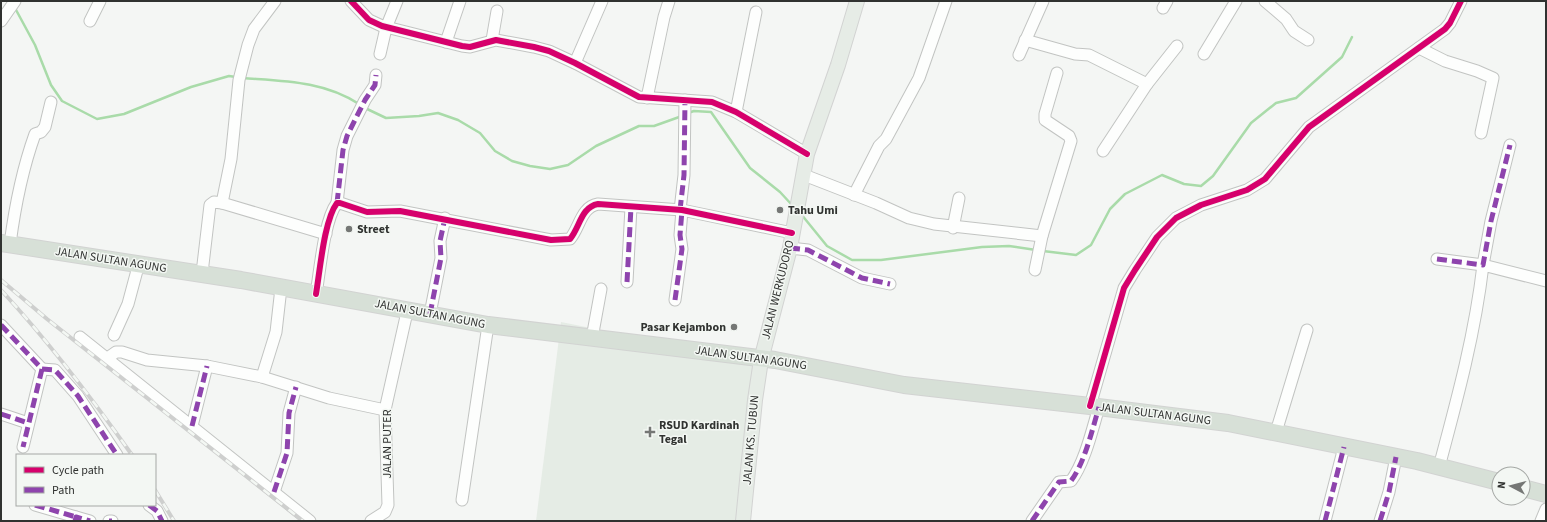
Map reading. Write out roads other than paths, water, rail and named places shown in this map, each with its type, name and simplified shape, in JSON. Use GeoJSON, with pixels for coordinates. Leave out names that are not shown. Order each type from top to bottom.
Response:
{"type":"FeatureCollection","features":[{"type":"Feature","properties":{"kind":"highway","name":"JALAN SULTAN AGUNG"},"geometry":{"type":"LineString","coordinates":[[5,244],[202,273],[360,301],[407,312],[430,314],[488,326],[717,353],[761,360],[775,360],[904,385],[1197,418],[1276,432],[1396,457],[1491,480]]}},
{"type":"Feature","properties":{"kind":"highway"},"geometry":{"type":"LineString","coordinates":[[1531,490],[1546,494]]}},
{"type":"Feature","properties":{"kind":"main road","name":"JALAN WERKUDORO"},"geometry":{"type":"LineString","coordinates":[[761,360],[790,248],[807,154],[838,65],[857,1]]}},
{"type":"Feature","properties":{"kind":"main road","name":"JALAN KS. TUBUN"},"geometry":{"type":"LineString","coordinates":[[743,521],[755,400],[761,360]]}},
{"type":"Feature","properties":{"kind":"street"},"geometry":{"type":"LineString","coordinates":[[90,21],[100,1]]}},
{"type":"Feature","properties":{"kind":"street"},"geometry":{"type":"LineString","coordinates":[[222,203],[231,159],[240,76],[248,45],[254,29],[275,1]]}},
{"type":"Feature","properties":{"kind":"street"},"geometry":{"type":"LineString","coordinates":[[351,1],[368,20],[386,28],[470,47],[492,40],[534,47],[549,51],[575,63],[639,97],[685,103],[706,100],[736,112],[807,154]]}},
{"type":"Feature","properties":{"kind":"street"},"geometry":{"type":"LineString","coordinates":[[380,54],[386,28],[397,1]]}},
{"type":"Feature","properties":{"kind":"street"},"geometry":{"type":"LineString","coordinates":[[446,42],[460,1]]}},
{"type":"Feature","properties":{"kind":"street"},"geometry":{"type":"LineString","coordinates":[[575,63],[602,1]]}},
{"type":"Feature","properties":{"kind":"street"},"geometry":{"type":"LineString","coordinates":[[647,98],[668,1]]}},
{"type":"Feature","properties":{"kind":"street"},"geometry":{"type":"LineString","coordinates":[[854,195],[879,146],[886,140],[919,78],[946,1]]}},
{"type":"Feature","properties":{"kind":"street"},"geometry":{"type":"LineString","coordinates":[[1019,55],[1043,1]]}},
{"type":"Feature","properties":{"kind":"street"},"geometry":{"type":"LineString","coordinates":[[1204,54],[1236,1]]}},
{"type":"Feature","properties":{"kind":"street"},"geometry":{"type":"LineString","coordinates":[[1266,1],[1286,19],[1294,31],[1308,40]]}},
{"type":"Feature","properties":{"kind":"street"},"geometry":{"type":"LineString","coordinates":[[1032,521],[1059,482],[1071,481],[1075,476],[1087,444],[1094,406],[1124,288],[1134,270],[1157,237],[1176,218],[1201,205],[1247,190],[1265,180],[1309,127],[1445,29],[1461,1]]}},
{"type":"Feature","properties":{"kind":"street"},"geometry":{"type":"LineString","coordinates":[[1,21],[12,4]]}},
{"type":"Feature","properties":{"kind":"street"},"geometry":{"type":"LineString","coordinates":[[492,40],[497,11]]}},
{"type":"Feature","properties":{"kind":"street"},"geometry":{"type":"LineString","coordinates":[[736,112],[756,12]]}},
{"type":"Feature","properties":{"kind":"street"},"geometry":{"type":"LineString","coordinates":[[1026,40],[1075,54],[1089,55],[1147,84]]}},
{"type":"Feature","properties":{"kind":"street"},"geometry":{"type":"LineString","coordinates":[[1103,151],[1147,84],[1177,46]]}},
{"type":"Feature","properties":{"kind":"street"},"geometry":{"type":"LineString","coordinates":[[1418,48],[1445,61],[1477,71],[1493,78],[1481,133]]}},
{"type":"Feature","properties":{"kind":"street"},"geometry":{"type":"LineString","coordinates":[[1035,270],[1041,241],[1071,141],[1069,136],[1046,120],[1045,114],[1057,73]]}},
{"type":"Feature","properties":{"kind":"street"},"geometry":{"type":"LineString","coordinates":[[316,294],[326,234],[333,208],[337,203],[343,150],[362,105],[375,85],[376,75]]}},
{"type":"Feature","properties":{"kind":"street"},"geometry":{"type":"LineString","coordinates":[[5,244],[24,167],[35,134],[41,132],[46,127],[51,102]]}},
{"type":"Feature","properties":{"kind":"street"},"geometry":{"type":"LineString","coordinates":[[675,300],[682,249],[680,235],[684,175],[686,122],[685,103]]}},
{"type":"Feature","properties":{"kind":"street"},"geometry":{"type":"LineString","coordinates":[[1439,467],[1466,368],[1491,221],[1510,145]]}},
{"type":"Feature","properties":{"kind":"street"},"geometry":{"type":"LineString","coordinates":[[804,175],[909,218],[953,228],[1041,241]]}},
{"type":"Feature","properties":{"kind":"street"},"geometry":{"type":"LineString","coordinates":[[953,228],[959,198]]}},
{"type":"Feature","properties":{"kind":"street"},"geometry":{"type":"LineString","coordinates":[[202,273],[210,205],[214,202],[222,203],[326,234]]}},
{"type":"Feature","properties":{"kind":"street"},"geometry":{"type":"LineString","coordinates":[[337,203],[367,212],[400,211],[445,218],[551,240],[570,239],[575,232],[585,210],[592,205],[681,210],[793,227]]}},
{"type":"Feature","properties":{"kind":"street"},"geometry":{"type":"LineString","coordinates":[[627,282],[631,207]]}},
{"type":"Feature","properties":{"kind":"street"},"geometry":{"type":"LineString","coordinates":[[430,314],[441,258],[440,241],[445,218]]}},
{"type":"Feature","properties":{"kind":"street"},"geometry":{"type":"LineString","coordinates":[[790,248],[808,250],[862,278],[890,284]]}},
{"type":"Feature","properties":{"kind":"street"},"geometry":{"type":"LineString","coordinates":[[1437,258],[1483,265],[1546,281]]}},
{"type":"Feature","properties":{"kind":"street"},"geometry":{"type":"LineString","coordinates":[[114,335],[128,304],[139,263]]}},
{"type":"Feature","properties":{"kind":"street"},"geometry":{"type":"LineString","coordinates":[[262,377],[276,332],[281,288]]}},
{"type":"Feature","properties":{"kind":"street"},"geometry":{"type":"LineString","coordinates":[[592,338],[602,289]]}},
{"type":"Feature","properties":{"kind":"street","name":"JALAN PUTER"},"geometry":{"type":"LineString","coordinates":[[371,521],[385,512],[388,505],[385,410],[407,312]]}},
{"type":"Feature","properties":{"kind":"street"},"geometry":{"type":"LineString","coordinates":[[1,325],[42,369],[56,370],[78,396],[116,454]]}},
{"type":"Feature","properties":{"kind":"street"},"geometry":{"type":"LineString","coordinates":[[462,500],[488,326]]}},
{"type":"Feature","properties":{"kind":"street"},"geometry":{"type":"LineString","coordinates":[[1276,432],[1306,330]]}},
{"type":"Feature","properties":{"kind":"street"},"geometry":{"type":"LineString","coordinates":[[80,337],[310,521]]}},
{"type":"Feature","properties":{"kind":"street"},"geometry":{"type":"LineString","coordinates":[[106,359],[116,352],[122,352],[146,360],[207,366],[262,377],[329,398],[385,410]]}},
{"type":"Feature","properties":{"kind":"street"},"geometry":{"type":"LineString","coordinates":[[192,426],[207,366]]}},
{"type":"Feature","properties":{"kind":"street"},"geometry":{"type":"LineString","coordinates":[[23,447],[42,369]]}},
{"type":"Feature","properties":{"kind":"street"},"geometry":{"type":"LineString","coordinates":[[274,492],[287,453],[289,413],[296,388]]}},
{"type":"Feature","properties":{"kind":"street"},"geometry":{"type":"LineString","coordinates":[[1,414],[28,423]]}},
{"type":"Feature","properties":{"kind":"street"},"geometry":{"type":"LineString","coordinates":[[1325,521],[1344,447]]}},
{"type":"Feature","properties":{"kind":"street"},"geometry":{"type":"LineString","coordinates":[[1380,521],[1389,492],[1396,457]]}},
{"type":"Feature","properties":{"kind":"street"},"geometry":{"type":"LineString","coordinates":[[38,506],[76,519],[90,521]]}},
{"type":"Feature","properties":{"kind":"street"},"geometry":{"type":"LineString","coordinates":[[150,506],[157,511],[162,521]]}},
{"type":"Feature","properties":{"kind":"street"},"geometry":{"type":"LineString","coordinates":[[1541,521],[1546,509]]}},
{"type":"Feature","properties":{"kind":"waterway"},"geometry":{"type":"LineString","coordinates":[[15,8],[35,45],[51,85],[62,101],[97,119],[124,114],[191,87],[229,76],[236,77]]}},
{"type":"Feature","properties":{"kind":"waterway"},"geometry":{"type":"LineString","coordinates":[[1043,251],[1076,255],[1091,245],[1110,209],[1125,194],[1162,175],[1184,184],[1201,186],[1213,176],[1251,123],[1276,103],[1296,98],[1342,57],[1352,37]]}},
{"type":"Feature","properties":{"kind":"waterway"},"geometry":{"type":"LineString","coordinates":[[243,78],[288,81],[318,86],[346,96],[359,104]]}},
{"type":"Feature","properties":{"kind":"waterway"},"geometry":{"type":"LineString","coordinates":[[365,108],[386,118],[438,113],[458,120],[480,133],[495,151],[512,161],[550,169],[568,165],[596,146],[639,126],[654,126],[682,116]]}},
{"type":"Feature","properties":{"kind":"waterway"},"geometry":{"type":"LineString","coordinates":[[688,113],[694,111],[711,112],[750,168],[780,192],[792,205]]}},
{"type":"Feature","properties":{"kind":"waterway"},"geometry":{"type":"LineString","coordinates":[[801,214],[827,246],[852,260],[881,260],[982,247],[1009,246],[1036,250]]}},
{"type":"Feature","properties":{"kind":"railway"},"geometry":{"type":"LineString","coordinates":[[1,280],[47,319],[303,521]]}},
{"type":"Feature","properties":{"kind":"railway"},"geometry":{"type":"LineString","coordinates":[[1,290],[69,370],[131,454]]}},
{"type":"Feature","properties":{"kind":"railway"},"geometry":{"type":"LineString","coordinates":[[156,492],[174,521]]}},
{"type":"Feature","properties":{"kind":"place","name":"Tahu Umi"},"geometry":{"type":"Point","coordinates":[780,210]}},
{"type":"Feature","properties":{"kind":"place","name":"Street"},"geometry":{"type":"Point","coordinates":[349,229]}},
{"type":"Feature","properties":{"kind":"place","name":"Pasar Kejambon"},"geometry":{"type":"Point","coordinates":[734,327]}},
{"type":"Feature","properties":{"kind":"place","name":"RSUD Kardinah Tegal"},"geometry":{"type":"Point","coordinates":[650,432]}}]}
